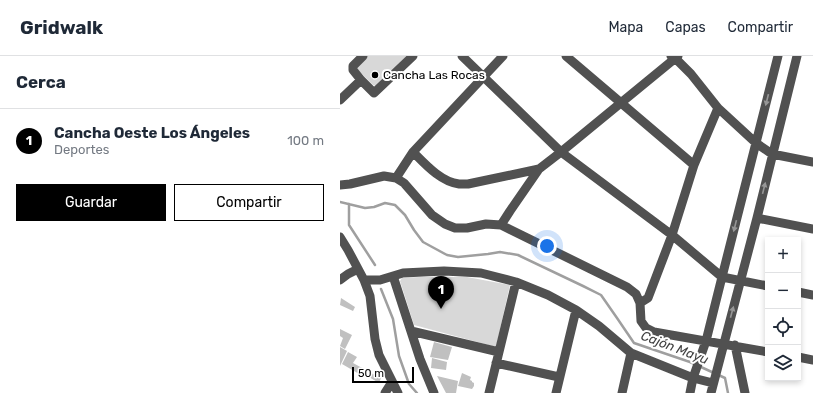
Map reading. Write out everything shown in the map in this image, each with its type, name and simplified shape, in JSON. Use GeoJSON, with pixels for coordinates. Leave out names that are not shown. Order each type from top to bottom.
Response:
{"type":"FeatureCollection","features":[{"type":"Feature","properties":{"kind":"street"},"geometry":{"type":"LineString","coordinates":[[363,56],[353,66],[353,70],[374,92],[413,56]]}},
{"type":"Feature","properties":{"kind":"street"},"geometry":{"type":"LineString","coordinates":[[462,56],[561,152],[672,235],[722,277],[765,285]]}},
{"type":"Feature","properties":{"kind":"street"},"geometry":{"type":"LineString","coordinates":[[396,178],[413,152],[503,56]]}},
{"type":"Feature","properties":{"kind":"street"},"geometry":{"type":"LineString","coordinates":[[566,56],[694,165]]}},
{"type":"Feature","properties":{"kind":"street"},"geometry":{"type":"LineString","coordinates":[[690,393],[706,341],[778,56]]}},
{"type":"Feature","properties":{"kind":"street"},"geometry":{"type":"LineString","coordinates":[[711,393],[797,56]]}},
{"type":"Feature","properties":{"kind":"street"},"geometry":{"type":"LineString","coordinates":[[502,225],[539,169],[674,57],[691,74],[718,108],[756,143],[772,154],[813,162]]}},
{"type":"Feature","properties":{"kind":"street"},"geometry":{"type":"LineString","coordinates":[[340,100],[361,80]]}},
{"type":"Feature","properties":{"kind":"street"},"geometry":{"type":"LineString","coordinates":[[640,303],[648,298],[672,235],[694,165],[718,108]]}},
{"type":"Feature","properties":{"kind":"street"},"geometry":{"type":"LineString","coordinates":[[413,152],[428,167],[445,180],[458,184],[468,184],[539,169]]}},
{"type":"Feature","properties":{"kind":"street"},"geometry":{"type":"LineString","coordinates":[[340,185],[384,176],[396,178],[404,183],[432,216],[445,224],[455,228],[468,228],[486,224],[502,225],[627,287],[636,294],[640,303],[641,321],[646,328],[654,332],[765,351]]}},
{"type":"Feature","properties":{"kind":"street"},"geometry":{"type":"LineString","coordinates":[[756,218],[813,229]]}},
{"type":"Feature","properties":{"kind":"street"},"geometry":{"type":"LineString","coordinates":[[340,237],[364,280],[370,296],[378,355],[398,393]]}},
{"type":"Feature","properties":{"kind":"street"},"geometry":{"type":"LineString","coordinates":[[340,280],[358,269]]}},
{"type":"Feature","properties":{"kind":"street"},"geometry":{"type":"LineString","coordinates":[[364,280],[380,280],[403,273],[444,271],[481,273],[516,282],[548,295],[576,310],[599,326],[631,353],[696,370],[715,377]]}},
{"type":"Feature","properties":{"kind":"street"},"geometry":{"type":"LineString","coordinates":[[393,276],[420,359],[434,393]]}},
{"type":"Feature","properties":{"kind":"street"},"geometry":{"type":"LineString","coordinates":[[489,393],[516,282]]}},
{"type":"Feature","properties":{"kind":"street"},"geometry":{"type":"LineString","coordinates":[[801,293],[813,295]]}},
{"type":"Feature","properties":{"kind":"street"},"geometry":{"type":"LineString","coordinates":[[556,393],[576,310]]}},
{"type":"Feature","properties":{"kind":"street"},"geometry":{"type":"LineString","coordinates":[[412,331],[499,352]]}},
{"type":"Feature","properties":{"kind":"street"},"geometry":{"type":"LineString","coordinates":[[735,346],[745,393]]}},
{"type":"Feature","properties":{"kind":"street"},"geometry":{"type":"LineString","coordinates":[[622,393],[631,353]]}},
{"type":"Feature","properties":{"kind":"street"},"geometry":{"type":"LineString","coordinates":[[801,358],[813,360]]}},
{"type":"Feature","properties":{"kind":"street"},"geometry":{"type":"LineString","coordinates":[[496,363],[559,378]]}},
{"type":"Feature","properties":{"kind":"street"},"geometry":{"type":"LineString","coordinates":[[386,393],[392,382]]}},
{"type":"Feature","properties":{"kind":"shaded area","name":"Cancha Las Rocas"},"geometry":{"type":"Polygon","coordinates":[[[366,56],[409,56],[376,86],[373,85],[357,69],[357,65],[366,56]]]}},
{"type":"Feature","properties":{"kind":"shaded area"},"geometry":{"type":"Polygon","coordinates":[[[467,277],[510,285],[496,347],[414,325],[400,281],[402,278],[467,277]]]}},
{"type":"Feature","properties":{"kind":"building"},"geometry":{"type":"Polygon","coordinates":[[[341,298],[355,307],[353,311],[340,305],[341,298]]]}},
{"type":"Feature","properties":{"kind":"building"},"geometry":{"type":"Polygon","coordinates":[[[340,329],[352,335],[345,349],[340,346],[343,338],[340,336],[340,329]]]}},
{"type":"Feature","properties":{"kind":"building"},"geometry":{"type":"Polygon","coordinates":[[[434,342],[452,347],[448,360],[430,357],[434,342]]]}},
{"type":"Feature","properties":{"kind":"building"},"geometry":{"type":"Polygon","coordinates":[[[340,347],[347,351],[340,366],[340,347]]]}},
{"type":"Feature","properties":{"kind":"building"},"geometry":{"type":"Polygon","coordinates":[[[348,352],[357,357],[353,363],[364,369],[361,375],[342,364],[348,352]]]}},
{"type":"Feature","properties":{"kind":"building"},"geometry":{"type":"Polygon","coordinates":[[[432,358],[447,362],[446,370],[431,368],[432,358]]]}},
{"type":"Feature","properties":{"kind":"building"},"geometry":{"type":"Polygon","coordinates":[[[371,373],[381,378],[379,383],[369,377],[371,373]]]}},
{"type":"Feature","properties":{"kind":"building"},"geometry":{"type":"Polygon","coordinates":[[[462,373],[471,377],[470,380],[474,383],[472,389],[458,386],[462,373]]]}},
{"type":"Feature","properties":{"kind":"building"},"geometry":{"type":"Polygon","coordinates":[[[437,376],[458,381],[456,393],[446,393],[437,376]]]}},
{"type":"Feature","properties":{"kind":"waterway","name":"Cajón Mayu"},"geometry":{"type":"LineString","coordinates":[[340,202],[365,208],[374,207],[385,203],[395,205],[405,215],[423,242],[447,255],[458,257],[500,252],[518,255],[583,286],[601,295],[634,343],[690,362],[725,378],[728,393]]}},
{"type":"Feature","properties":{"kind":"waterway"},"geometry":{"type":"LineString","coordinates":[[349,204],[349,225],[375,265]]}},
{"type":"Feature","properties":{"kind":"waterway"},"geometry":{"type":"LineString","coordinates":[[381,289],[393,319],[399,356],[409,384],[417,393]]}},
{"type":"Feature","properties":{"kind":"place","name":"Cancha Las Rocas"},"geometry":{"type":"Point","coordinates":[375,75]}},
{"type":"Feature","properties":{"kind":"place","name":"Cancha Oeste Los Ángeles"},"geometry":{"type":"Point","coordinates":[441,309]}}]}
